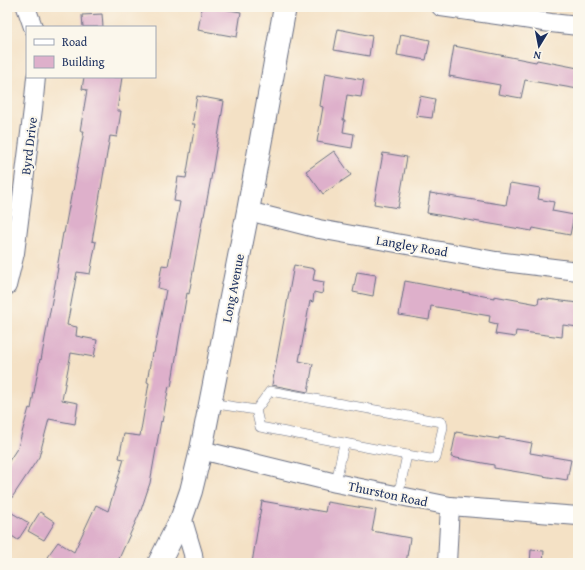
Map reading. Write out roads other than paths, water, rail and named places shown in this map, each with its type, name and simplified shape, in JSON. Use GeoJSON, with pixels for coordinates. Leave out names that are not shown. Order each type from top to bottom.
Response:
{"type":"FeatureCollection","features":[{"type":"Feature","properties":{"kind":"street"},"geometry":{"type":"LineString","coordinates":[[26,7],[33,26]]}},
{"type":"Feature","properties":{"kind":"street","name":"Long Avenue"},"geometry":{"type":"LineString","coordinates":[[159,563],[182,517],[191,491],[201,450],[248,211],[285,7]]}},
{"type":"Feature","properties":{"kind":"street"},"geometry":{"type":"LineString","coordinates":[[441,7],[578,26]]}},
{"type":"Feature","properties":{"kind":"street","name":"Byrd Drive"},"geometry":{"type":"LineString","coordinates":[[7,286],[15,253],[36,78]]}},
{"type":"Feature","properties":{"kind":"street","name":"Langley Road"},"geometry":{"type":"LineString","coordinates":[[248,211],[319,229],[496,261],[578,271]]}},
{"type":"Feature","properties":{"kind":"street","name":"Thurston Road"},"geometry":{"type":"LineString","coordinates":[[201,450],[336,483],[450,506],[578,516]]}},
{"type":"Feature","properties":{"kind":"street"},"geometry":{"type":"LineString","coordinates":[[447,563],[450,506]]}},
{"type":"Feature","properties":{"kind":"street"},"geometry":{"type":"LineString","coordinates":[[182,517],[193,554],[194,563]]}},
{"type":"Feature","properties":{"kind":"lane"},"geometry":{"type":"LineString","coordinates":[[270,391],[442,422],[443,427],[436,458],[430,459],[406,456],[344,443],[260,427],[256,410],[270,391]]}},
{"type":"Feature","properties":{"kind":"lane"},"geometry":{"type":"LineString","coordinates":[[210,403],[256,410]]}},
{"type":"Feature","properties":{"kind":"lane"},"geometry":{"type":"LineString","coordinates":[[336,483],[344,443]]}},
{"type":"Feature","properties":{"kind":"lane"},"geometry":{"type":"LineString","coordinates":[[398,496],[406,456]]}}]}
